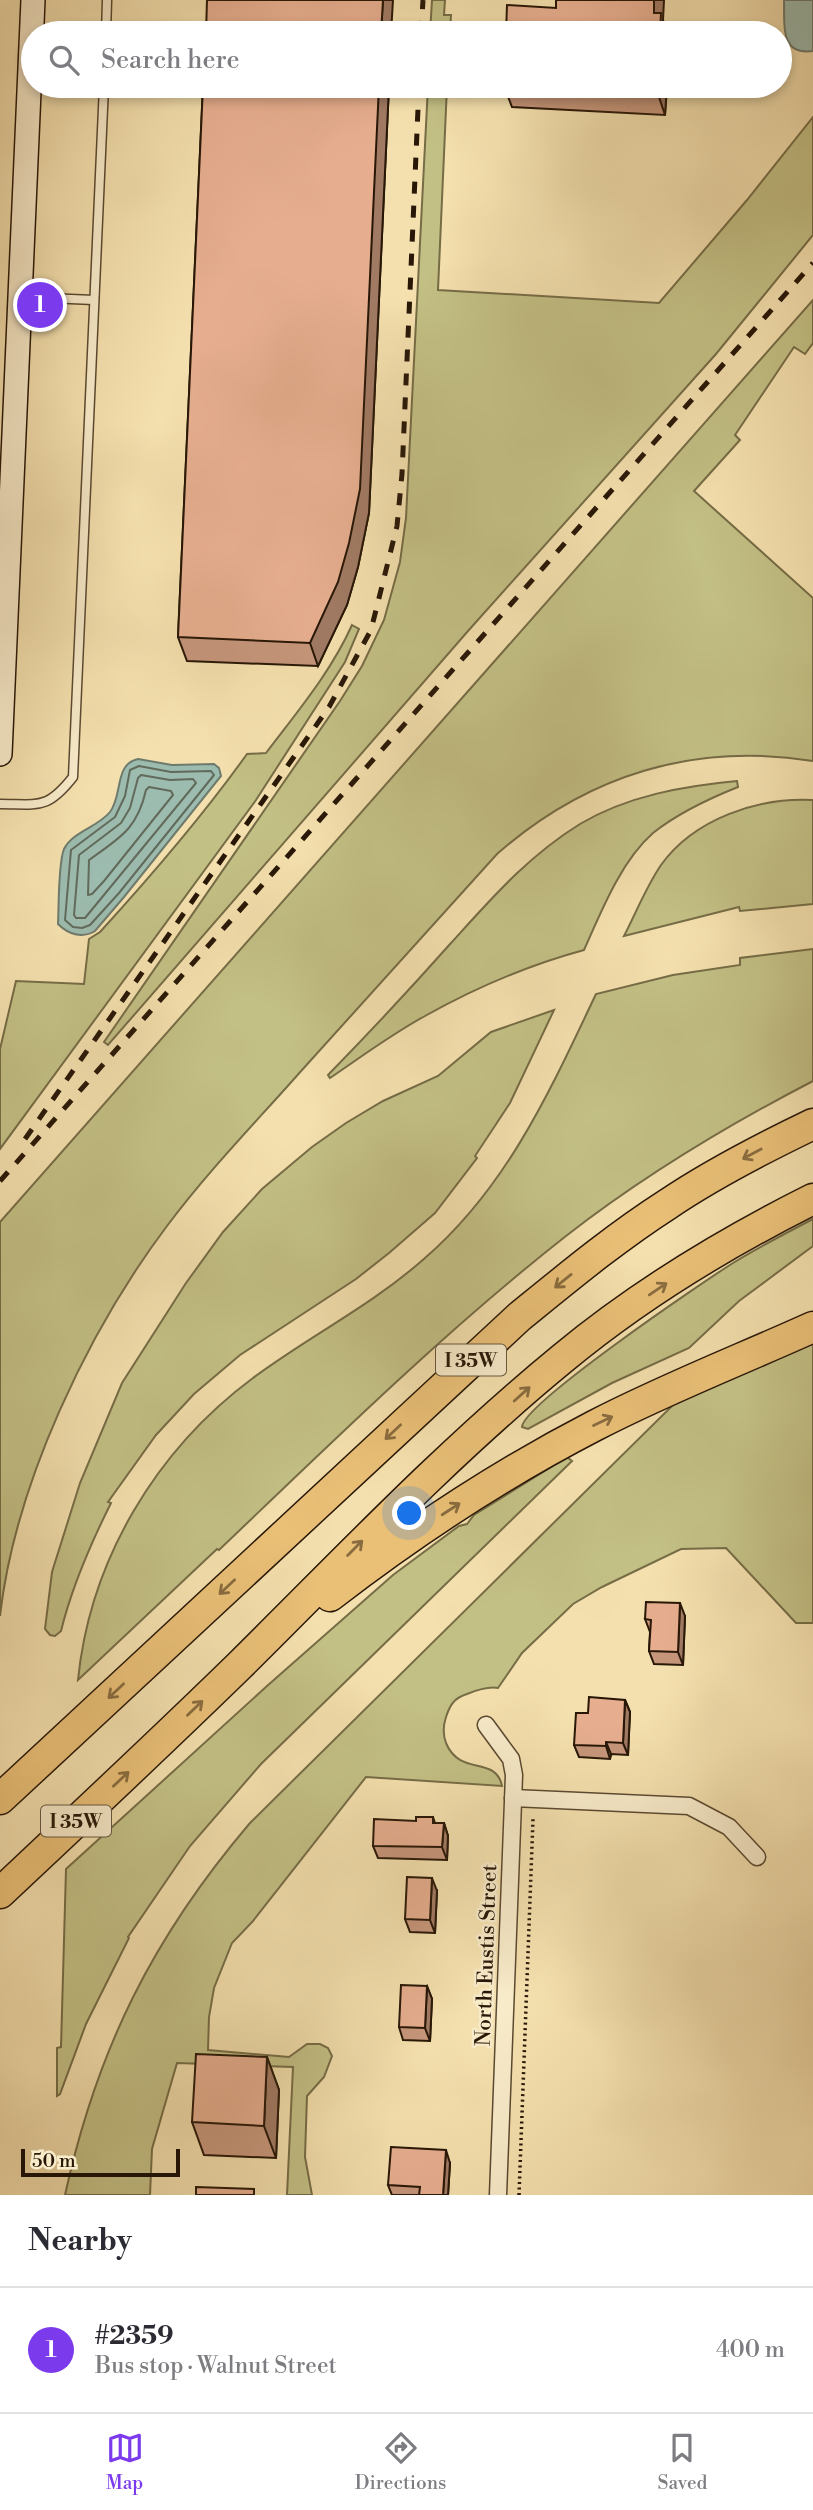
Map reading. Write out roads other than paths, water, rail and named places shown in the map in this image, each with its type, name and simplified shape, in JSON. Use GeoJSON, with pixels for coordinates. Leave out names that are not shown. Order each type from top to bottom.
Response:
{"type":"FeatureCollection","features":[{"type":"Feature","properties":{"kind":"highway","name":"I 35W"},"geometry":{"type":"LineString","coordinates":[[0,1799],[436,1392],[539,1301],[599,1252],[668,1203],[751,1154],[813,1124]]}},
{"type":"Feature","properties":{"kind":"highway","name":"I 35W"},"geometry":{"type":"LineString","coordinates":[[0,1893],[238,1667],[399,1504],[563,1358],[619,1315],[696,1263],[813,1199]]}},
{"type":"Feature","properties":{"kind":"highway"},"geometry":{"type":"LineString","coordinates":[[238,1667],[380,1557],[522,1465],[596,1425],[813,1327]]}},
{"type":"Feature","properties":{"kind":"street"},"geometry":{"type":"LineString","coordinates":[[32,21],[33,0]]}},
{"type":"Feature","properties":{"kind":"street"},"geometry":{"type":"LineString","coordinates":[[0,754],[5,523],[20,297],[29,98]]}},
{"type":"Feature","properties":{"kind":"street","name":"North Eustis Street"},"geometry":{"type":"LineString","coordinates":[[486,1725],[511,1759],[514,1774],[498,2195]]}},
{"type":"Feature","properties":{"kind":"street"},"geometry":{"type":"LineString","coordinates":[[513,1798],[689,1806],[729,1826],[757,1857]]}},
{"type":"Feature","properties":{"kind":"lane"},"geometry":{"type":"LineString","coordinates":[[106,21],[107,0]]}},
{"type":"Feature","properties":{"kind":"lane"},"geometry":{"type":"LineString","coordinates":[[0,804],[42,803],[59,795],[73,777],[102,98]]}},
{"type":"Feature","properties":{"kind":"lane"},"geometry":{"type":"LineString","coordinates":[[20,297],[94,300]]}},
{"type":"Feature","properties":{"kind":"water"},"geometry":{"type":"Polygon","coordinates":[[[784,0],[813,0],[813,51],[802,51],[792,46],[792,21],[784,21],[784,0]]]}},
{"type":"Feature","properties":{"kind":"water"},"geometry":{"type":"Polygon","coordinates":[[[138,759],[172,765],[214,764],[219,768],[221,776],[95,931],[85,935],[71,933],[58,924],[64,849],[73,838],[110,812],[125,767],[138,759]]]}},
{"type":"Feature","properties":{"kind":"railway"},"geometry":{"type":"LineString","coordinates":[[422,21],[423,0]]}},
{"type":"Feature","properties":{"kind":"railway"},"geometry":{"type":"LineString","coordinates":[[25,1139],[329,707],[371,630],[397,526],[402,474],[418,98]]}},
{"type":"Feature","properties":{"kind":"railway"},"geometry":{"type":"LineString","coordinates":[[0,1181],[813,263]]}},
{"type":"Feature","properties":{"kind":"place","name":"#2359"},"geometry":{"type":"Point","coordinates":[40,305]}}]}
